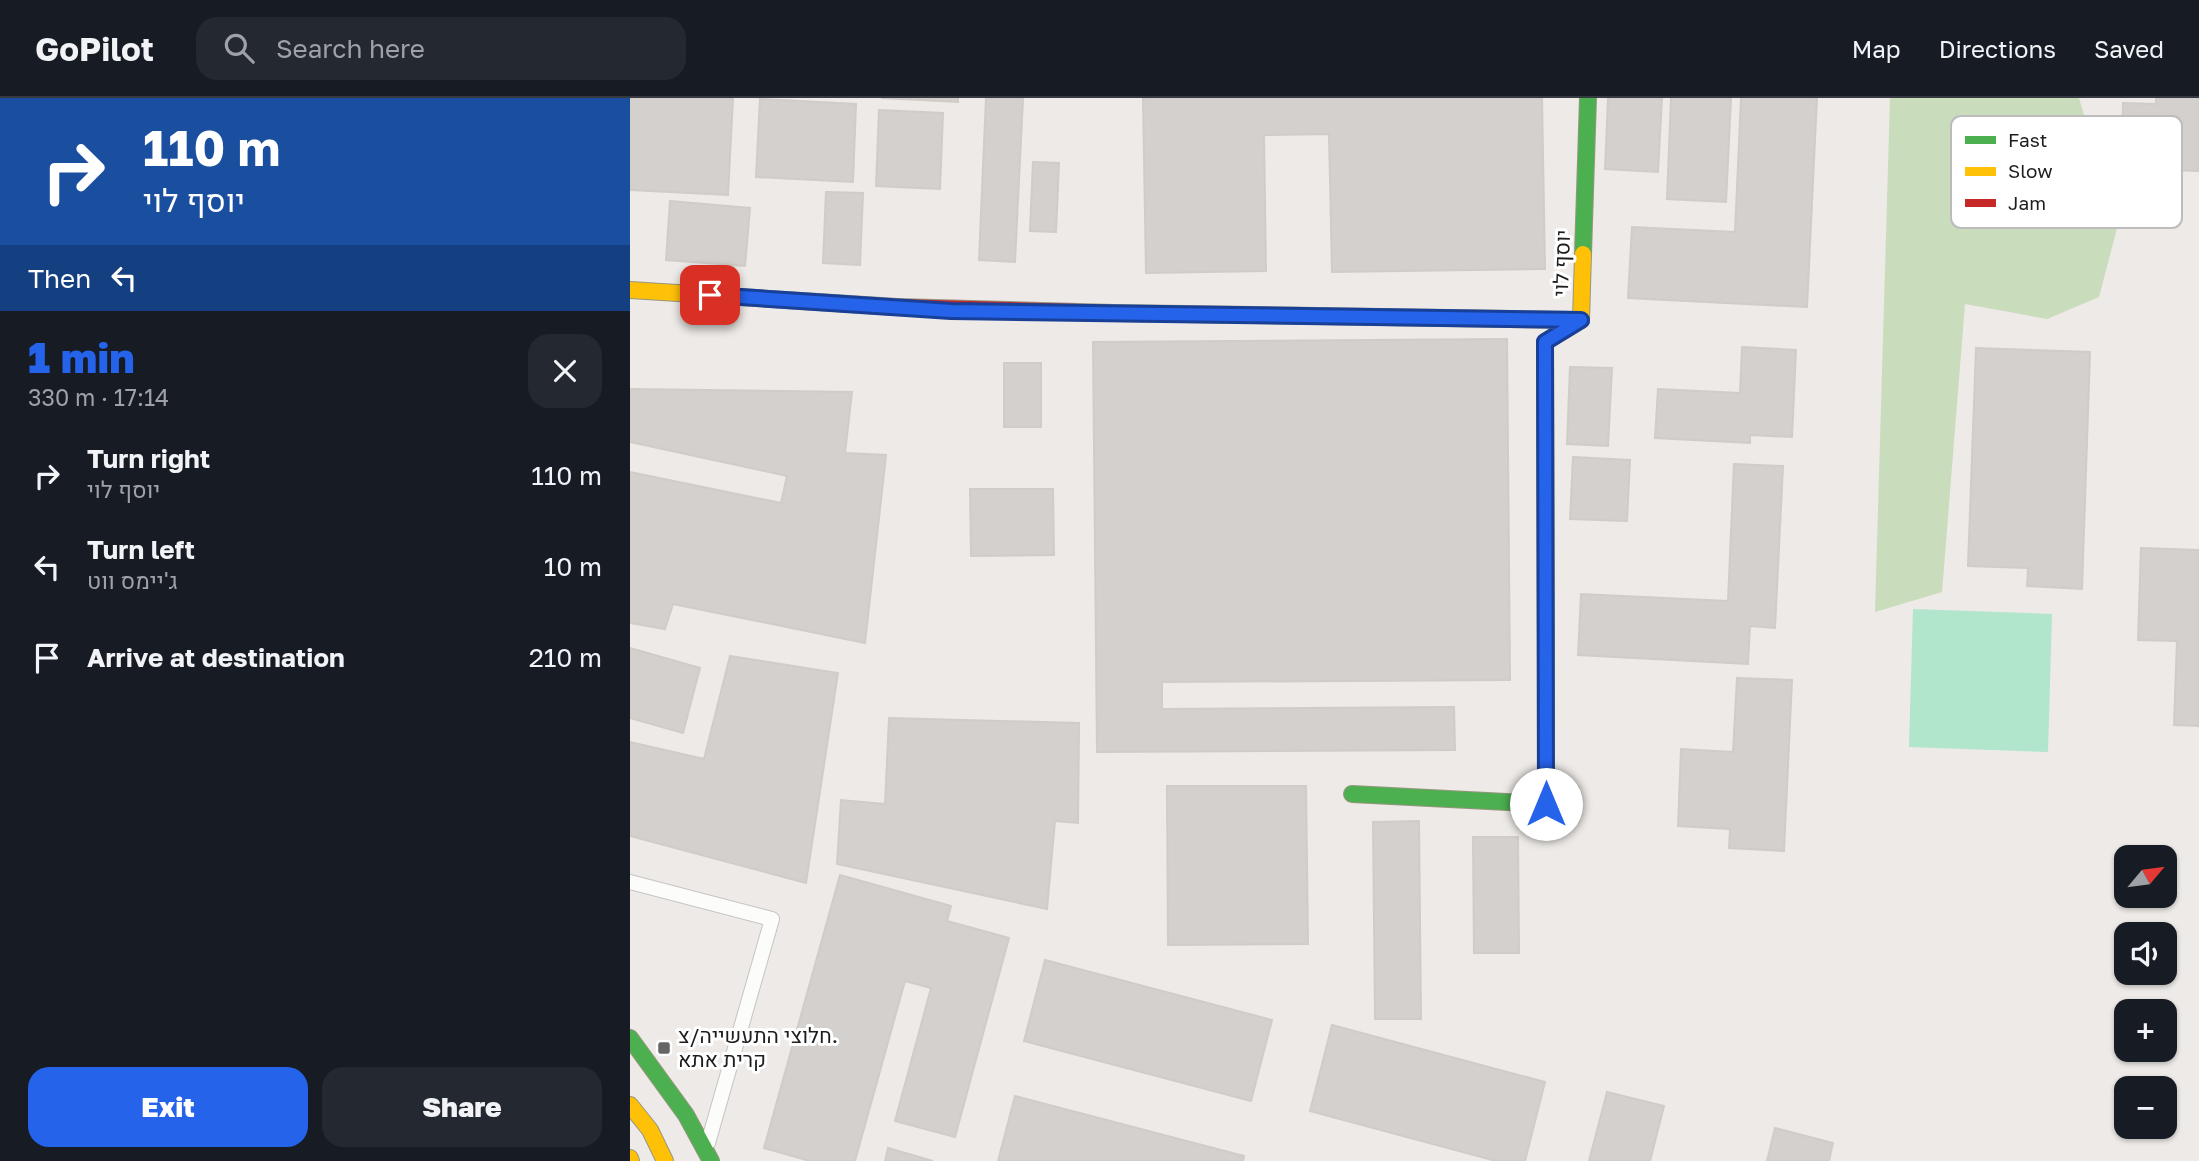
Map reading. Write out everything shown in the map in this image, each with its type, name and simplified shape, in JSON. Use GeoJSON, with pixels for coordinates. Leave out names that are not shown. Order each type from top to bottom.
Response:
{"type":"FeatureCollection","features":[{"type":"Feature","properties":{"kind":"main road","name":"יוסף לוי"},"geometry":{"type":"LineString","coordinates":[[1352,793],[1546,804],[1545,342],[1581,320],[1588,98]]}},
{"type":"Feature","properties":{"kind":"main road"},"geometry":{"type":"LineString","coordinates":[[630,290],[951,311],[1581,320]]}},
{"type":"Feature","properties":{"kind":"main road"},"geometry":{"type":"LineString","coordinates":[[630,1038],[661,1078],[709,1156]]}},
{"type":"Feature","properties":{"kind":"main road"},"geometry":{"type":"LineString","coordinates":[[630,1105],[650,1130],[665,1161]]}},
{"type":"Feature","properties":{"kind":"lane"},"geometry":{"type":"LineString","coordinates":[[630,882],[772,919],[709,1156]]}},
{"type":"Feature","properties":{"kind":"green space"},"geometry":{"type":"Polygon","coordinates":[[[1890,98],[2079,98],[2084,116],[1951,116],[1951,228],[2117,228],[2099,297],[2047,319],[1965,304],[1942,592],[1875,612],[1890,98]]]}},
{"type":"Feature","properties":{"kind":"green space"},"geometry":{"type":"Polygon","coordinates":[[[1913,609],[2052,614],[2048,752],[1909,747],[1913,609]]]}},
{"type":"Feature","properties":{"kind":"building"},"geometry":{"type":"Polygon","coordinates":[[[630,98],[733,98],[728,195],[630,190],[630,98]]]}},
{"type":"Feature","properties":{"kind":"building"},"geometry":{"type":"Polygon","coordinates":[[[881,98],[958,98],[958,102],[881,98]]]}},
{"type":"Feature","properties":{"kind":"building"},"geometry":{"type":"Polygon","coordinates":[[[986,98],[1023,98],[1015,262],[979,260],[986,98]]]}},
{"type":"Feature","properties":{"kind":"building"},"geometry":{"type":"Polygon","coordinates":[[[1143,98],[1542,98],[1545,269],[1332,272],[1329,134],[1264,135],[1266,271],[1146,273],[1143,98]]]}},
{"type":"Feature","properties":{"kind":"building"},"geometry":{"type":"Polygon","coordinates":[[[1608,98],[1662,98],[1658,172],[1605,169],[1608,98]]]}},
{"type":"Feature","properties":{"kind":"building"},"geometry":{"type":"Polygon","coordinates":[[[1671,98],[1731,98],[1726,202],[1667,199],[1671,98]]]}},
{"type":"Feature","properties":{"kind":"building"},"geometry":{"type":"Polygon","coordinates":[[[1741,98],[1817,98],[1807,307],[1628,298],[1632,227],[1735,232],[1741,98]]]}},
{"type":"Feature","properties":{"kind":"building"},"geometry":{"type":"Polygon","coordinates":[[[2156,98],[2199,98],[2199,171],[2182,170],[2182,116],[2123,116],[2123,103],[2156,104],[2156,98]]]}},
{"type":"Feature","properties":{"kind":"building"},"geometry":{"type":"Polygon","coordinates":[[[760,99],[856,104],[853,182],[756,177],[760,99]]]}},
{"type":"Feature","properties":{"kind":"building"},"geometry":{"type":"Polygon","coordinates":[[[879,110],[943,113],[940,189],[876,186],[879,110]]]}},
{"type":"Feature","properties":{"kind":"building"},"geometry":{"type":"Polygon","coordinates":[[[1033,162],[1059,163],[1056,232],[1030,231],[1033,162]]]}},
{"type":"Feature","properties":{"kind":"building"},"geometry":{"type":"Polygon","coordinates":[[[826,192],[863,193],[860,265],[823,263],[826,192]]]}},
{"type":"Feature","properties":{"kind":"building"},"geometry":{"type":"Polygon","coordinates":[[[670,201],[750,208],[745,266],[666,260],[670,201]]]}},
{"type":"Feature","properties":{"kind":"building"},"geometry":{"type":"Polygon","coordinates":[[[1507,339],[1510,680],[1162,682],[1162,709],[1454,707],[1455,750],[1097,752],[1093,342],[1507,339]]]}},
{"type":"Feature","properties":{"kind":"building"},"geometry":{"type":"Polygon","coordinates":[[[1742,347],[1796,350],[1792,437],[1750,435],[1750,443],[1655,438],[1658,389],[1740,393],[1742,347]]]}},
{"type":"Feature","properties":{"kind":"building"},"geometry":{"type":"Polygon","coordinates":[[[1976,348],[2090,352],[2082,589],[2027,586],[2028,568],[1968,566],[1976,348]]]}},
{"type":"Feature","properties":{"kind":"building"},"geometry":{"type":"Polygon","coordinates":[[[1004,363],[1041,363],[1041,427],[1004,427],[1004,363]]]}},
{"type":"Feature","properties":{"kind":"building"},"geometry":{"type":"Polygon","coordinates":[[[1570,367],[1612,368],[1608,446],[1567,444],[1570,367]]]}},
{"type":"Feature","properties":{"kind":"building"},"geometry":{"type":"Polygon","coordinates":[[[630,389],[852,392],[845,453],[886,455],[865,643],[673,604],[665,629],[630,623],[630,472],[781,503],[787,476],[630,442],[630,389]]]}},
{"type":"Feature","properties":{"kind":"building"},"geometry":{"type":"Polygon","coordinates":[[[1573,457],[1630,460],[1627,521],[1570,519],[1573,457]]]}},
{"type":"Feature","properties":{"kind":"building"},"geometry":{"type":"Polygon","coordinates":[[[1734,464],[1783,466],[1775,628],[1750,626],[1748,664],[1578,655],[1581,594],[1728,601],[1734,464]]]}},
{"type":"Feature","properties":{"kind":"building"},"geometry":{"type":"Polygon","coordinates":[[[970,489],[1053,489],[1054,555],[971,556],[970,489]]]}},
{"type":"Feature","properties":{"kind":"building"},"geometry":{"type":"Polygon","coordinates":[[[2141,548],[2199,550],[2199,726],[2174,725],[2177,641],[2138,640],[2141,548]]]}},
{"type":"Feature","properties":{"kind":"building"},"geometry":{"type":"Polygon","coordinates":[[[630,648],[700,668],[683,733],[630,718],[630,648]]]}},
{"type":"Feature","properties":{"kind":"building"},"geometry":{"type":"Polygon","coordinates":[[[730,656],[838,673],[806,883],[630,836],[630,742],[704,759],[730,656]]]}},
{"type":"Feature","properties":{"kind":"building"},"geometry":{"type":"Polygon","coordinates":[[[1737,678],[1792,680],[1784,851],[1729,848],[1730,829],[1678,826],[1681,749],[1733,752],[1737,678]]]}},
{"type":"Feature","properties":{"kind":"building"},"geometry":{"type":"Polygon","coordinates":[[[889,718],[1079,723],[1078,823],[1055,821],[1047,909],[837,864],[841,800],[885,804],[889,718]]]}},
{"type":"Feature","properties":{"kind":"building"},"geometry":{"type":"Polygon","coordinates":[[[1167,786],[1306,786],[1308,944],[1168,945],[1167,786]]]}},
{"type":"Feature","properties":{"kind":"building"},"geometry":{"type":"Polygon","coordinates":[[[1419,821],[1421,1019],[1375,1019],[1373,822],[1419,821]]]}},
{"type":"Feature","properties":{"kind":"building"},"geometry":{"type":"Polygon","coordinates":[[[1473,837],[1518,837],[1519,953],[1474,953],[1473,837]]]}},
{"type":"Feature","properties":{"kind":"building"},"geometry":{"type":"Polygon","coordinates":[[[840,875],[951,906],[947,921],[1009,938],[955,1137],[895,1121],[931,988],[905,981],[855,1161],[810,1161],[764,1148],[840,875]]]}},
{"type":"Feature","properties":{"kind":"building"},"geometry":{"type":"Polygon","coordinates":[[[1045,960],[1272,1020],[1251,1101],[1024,1041],[1045,960]]]}},
{"type":"Feature","properties":{"kind":"building"},"geometry":{"type":"Polygon","coordinates":[[[1332,1025],[1545,1082],[1525,1161],[1496,1161],[1310,1111],[1332,1025]]]}},
{"type":"Feature","properties":{"kind":"building"},"geometry":{"type":"Polygon","coordinates":[[[1607,1092],[1664,1106],[1650,1161],[1589,1161],[1607,1092]]]}},
{"type":"Feature","properties":{"kind":"building"},"geometry":{"type":"Polygon","coordinates":[[[1015,1096],[1244,1156],[1243,1161],[998,1161],[1015,1096]]]}},
{"type":"Feature","properties":{"kind":"building"},"geometry":{"type":"Polygon","coordinates":[[[1775,1128],[1833,1143],[1829,1161],[1767,1161],[1775,1128]]]}},
{"type":"Feature","properties":{"kind":"building"},"geometry":{"type":"Polygon","coordinates":[[[888,1148],[933,1161],[885,1161],[888,1148]]]}},
{"type":"Feature","properties":{"kind":"traffic: fast"},"geometry":{"type":"LineString","coordinates":[[1583,254],[1588,98]]}},
{"type":"Feature","properties":{"kind":"traffic: fast"},"geometry":{"type":"LineString","coordinates":[[1114,313],[1581,320]]}},
{"type":"Feature","properties":{"kind":"traffic: fast"},"geometry":{"type":"LineString","coordinates":[[1352,794],[1546,804],[1546,639]]}},
{"type":"Feature","properties":{"kind":"traffic: fast"},"geometry":{"type":"LineString","coordinates":[[630,1038],[686,1115],[711,1161]]}},
{"type":"Feature","properties":{"kind":"traffic: slow"},"geometry":{"type":"LineString","coordinates":[[1546,639],[1545,342],[1581,320],[1583,254]]}},
{"type":"Feature","properties":{"kind":"traffic: slow"},"geometry":{"type":"LineString","coordinates":[[630,290],[897,307]]}},
{"type":"Feature","properties":{"kind":"traffic: slow"},"geometry":{"type":"LineString","coordinates":[[630,1105],[650,1130],[665,1161]]}},
{"type":"Feature","properties":{"kind":"traffic: jam"},"geometry":{"type":"LineString","coordinates":[[897,307],[1114,313]]}},
{"type":"Feature","properties":{"kind":"place","name":"חלוצי התעשייה/צ. קרית אתא"},"geometry":{"type":"Point","coordinates":[664,1048]}},
{"type":"Feature","properties":{"kind":"route"},"geometry":{"type":"LineString","coordinates":[[710,295],[951,311],[1581,320],[1545,342],[1546,804]]}}]}
